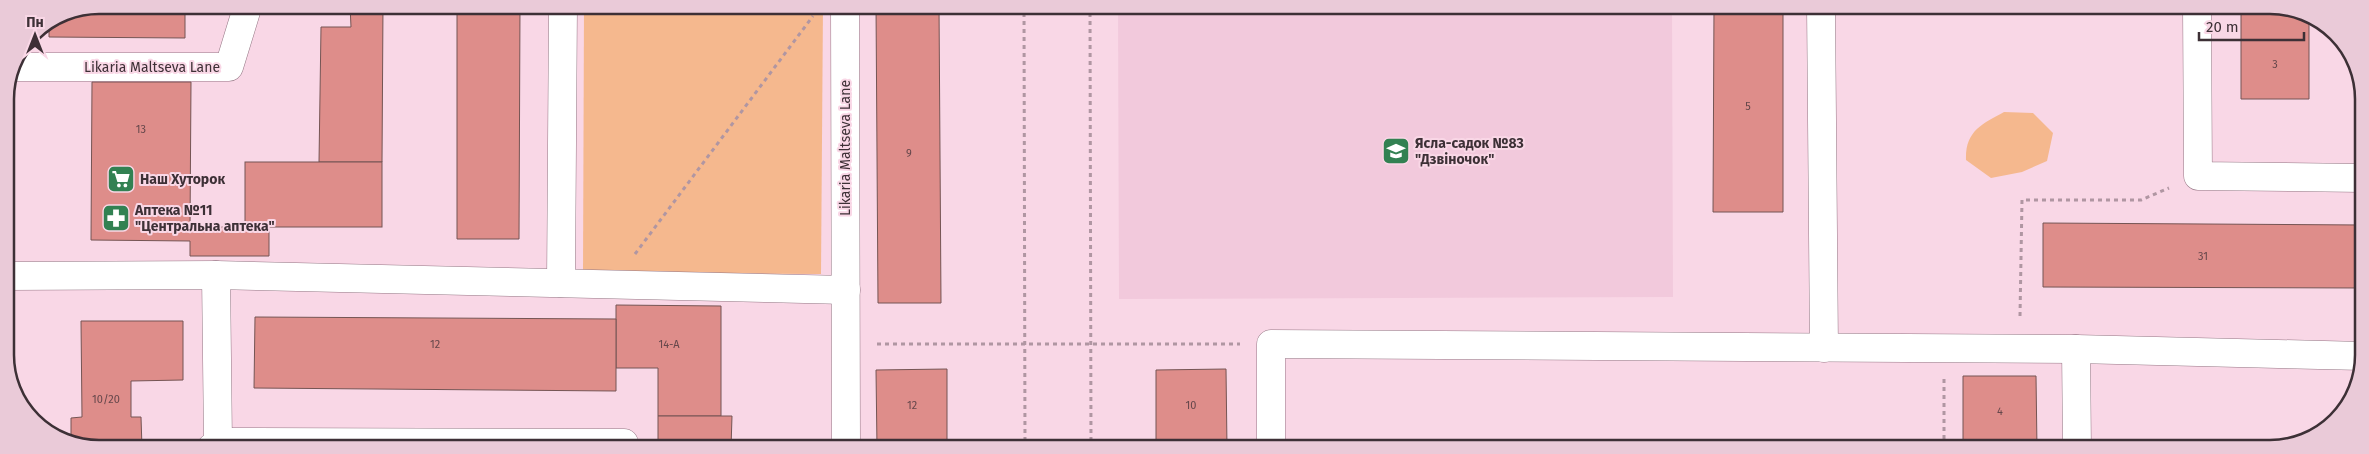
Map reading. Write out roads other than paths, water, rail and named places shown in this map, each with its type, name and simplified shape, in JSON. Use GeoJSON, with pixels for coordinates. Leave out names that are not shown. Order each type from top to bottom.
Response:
{"type":"FeatureCollection","features":[{"type":"Feature","properties":{"kind":"street","name":"Likaria Maltseva Lane"},"geometry":{"type":"LineString","coordinates":[[20,67],[229,67],[245,14]]}},
{"type":"Feature","properties":{"kind":"street"},"geometry":{"type":"LineString","coordinates":[[562,283],[563,14]]}},
{"type":"Feature","properties":{"kind":"street","name":"Likaria Maltseva Lane"},"geometry":{"type":"LineString","coordinates":[[844,14],[846,440]]}},
{"type":"Feature","properties":{"kind":"street"},"geometry":{"type":"LineString","coordinates":[[1821,14],[1824,348]]}},
{"type":"Feature","properties":{"kind":"street"},"geometry":{"type":"LineString","coordinates":[[2197,14],[2198,176],[2355,178]]}},
{"type":"Feature","properties":{"kind":"street"},"geometry":{"type":"LineString","coordinates":[[214,440],[216,275]]}},
{"type":"Feature","properties":{"kind":"street"},"geometry":{"type":"LineString","coordinates":[[14,276],[216,275],[846,290]]}},
{"type":"Feature","properties":{"kind":"street"},"geometry":{"type":"LineString","coordinates":[[1271,440],[1271,344],[2076,349],[2355,356]]}},
{"type":"Feature","properties":{"kind":"street"},"geometry":{"type":"LineString","coordinates":[[2076,349],[2077,440]]}},
{"type":"Feature","properties":{"kind":"place","name":"Ясла-садок №83 \"Дзвіночок\""},"geometry":{"type":"Point","coordinates":[1396,151]}},
{"type":"Feature","properties":{"kind":"place","name":"Наш Хуторок"},"geometry":{"type":"Point","coordinates":[121,179]}},
{"type":"Feature","properties":{"kind":"place","name":"Аптека №11 \"Центральна аптека\""},"geometry":{"type":"Point","coordinates":[116,218]}}]}
